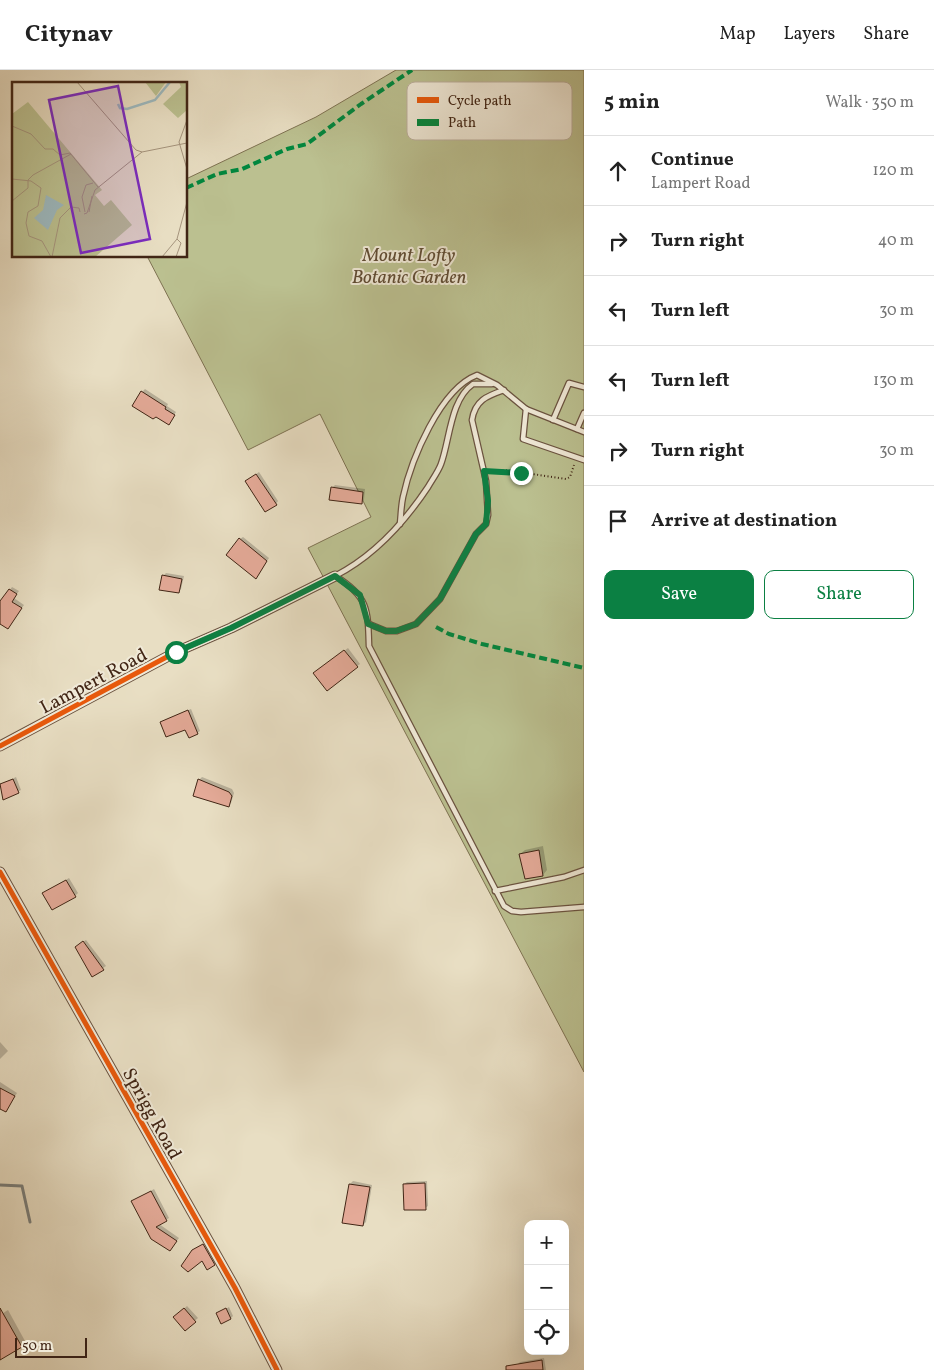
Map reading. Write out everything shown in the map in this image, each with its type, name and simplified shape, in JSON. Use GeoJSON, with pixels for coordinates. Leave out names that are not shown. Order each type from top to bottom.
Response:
{"type":"FeatureCollection","features":[{"type":"Feature","properties":{"kind":"street","name":"Lampert Road"},"geometry":{"type":"LineString","coordinates":[[0,746],[176,652],[231,628],[335,576]]}},
{"type":"Feature","properties":{"kind":"street","name":"Sprigg Road"},"geometry":{"type":"LineString","coordinates":[[0,872],[235,1288],[277,1370]]}},
{"type":"Feature","properties":{"kind":"lane"},"geometry":{"type":"LineString","coordinates":[[400,524],[402,497],[419,450],[447,397],[467,378],[477,375],[497,385],[526,409],[584,432]]}},
{"type":"Feature","properties":{"kind":"lane"},"geometry":{"type":"LineString","coordinates":[[497,385],[479,382],[468,387],[456,411],[438,472],[417,503],[400,524],[364,558],[335,576],[360,595],[368,624],[369,646],[504,906],[512,911],[584,906]]}},
{"type":"Feature","properties":{"kind":"lane"},"geometry":{"type":"LineString","coordinates":[[553,420],[569,383],[584,387]]}},
{"type":"Feature","properties":{"kind":"lane"},"geometry":{"type":"LineString","coordinates":[[368,624],[386,631],[407,629],[427,615],[440,599],[476,534],[486,524],[488,501],[484,471],[472,427],[473,411],[481,400],[504,390]]}},
{"type":"Feature","properties":{"kind":"lane"},"geometry":{"type":"LineString","coordinates":[[526,409],[523,439],[584,460]]}},
{"type":"Feature","properties":{"kind":"lane"},"geometry":{"type":"LineString","coordinates":[[577,429],[584,413]]}},
{"type":"Feature","properties":{"kind":"lane"},"geometry":{"type":"LineString","coordinates":[[495,891],[564,877],[584,870]]}},
{"type":"Feature","properties":{"kind":"path"},"geometry":{"type":"LineString","coordinates":[[484,471],[505,470],[566,479],[570,477],[576,457]]}},
{"type":"Feature","properties":{"kind":"green space","name":"Mount Lofty Botanic Garden"},"geometry":{"type":"Polygon","coordinates":[[[396,70],[584,70],[584,1072],[308,548],[371,517],[320,414],[248,450],[148,258],[188,258],[188,178],[316,117],[396,70]]]}},
{"type":"Feature","properties":{"kind":"building"},"geometry":{"type":"Polygon","coordinates":[[[141,391],[175,415],[169,425],[156,417],[153,419],[132,406],[141,391]]]}},
{"type":"Feature","properties":{"kind":"building"},"geometry":{"type":"Polygon","coordinates":[[[256,474],[277,505],[265,512],[245,481],[256,474]]]}},
{"type":"Feature","properties":{"kind":"building"},"geometry":{"type":"Polygon","coordinates":[[[331,487],[363,492],[362,504],[329,500],[331,487]]]}},
{"type":"Feature","properties":{"kind":"building"},"geometry":{"type":"Polygon","coordinates":[[[239,538],[267,561],[256,579],[226,555],[239,538]]]}},
{"type":"Feature","properties":{"kind":"building"},"geometry":{"type":"Polygon","coordinates":[[[162,575],[182,579],[179,593],[159,590],[162,575]]]}},
{"type":"Feature","properties":{"kind":"building"},"geometry":{"type":"Polygon","coordinates":[[[9,589],[17,594],[12,602],[22,608],[8,629],[0,624],[0,601],[9,589]]]}},
{"type":"Feature","properties":{"kind":"building"},"geometry":{"type":"Polygon","coordinates":[[[344,650],[358,667],[327,691],[313,673],[344,650]]]}},
{"type":"Feature","properties":{"kind":"building"},"geometry":{"type":"Polygon","coordinates":[[[188,710],[198,734],[189,738],[185,730],[166,737],[160,722],[188,710]]]}},
{"type":"Feature","properties":{"kind":"building"},"geometry":{"type":"Polygon","coordinates":[[[13,779],[19,793],[3,800],[0,784],[13,779]]]}},
{"type":"Feature","properties":{"kind":"building"},"geometry":{"type":"Polygon","coordinates":[[[198,779],[229,792],[232,796],[229,807],[193,796],[198,779]]]}},
{"type":"Feature","properties":{"kind":"building"},"geometry":{"type":"Polygon","coordinates":[[[539,850],[543,876],[525,879],[519,854],[539,850]]]}},
{"type":"Feature","properties":{"kind":"building"},"geometry":{"type":"Polygon","coordinates":[[[66,880],[76,897],[52,910],[42,893],[66,880]]]}},
{"type":"Feature","properties":{"kind":"building"},"geometry":{"type":"Polygon","coordinates":[[[83,941],[104,970],[92,977],[75,947],[83,941]]]}},
{"type":"Feature","properties":{"kind":"building"},"geometry":{"type":"Polygon","coordinates":[[[0,1088],[15,1096],[6,1112],[0,1109],[0,1088]]]}},
{"type":"Feature","properties":{"kind":"building"},"geometry":{"type":"Polygon","coordinates":[[[425,1183],[426,1210],[404,1210],[403,1184],[425,1183]]]}},
{"type":"Feature","properties":{"kind":"building"},"geometry":{"type":"Polygon","coordinates":[[[349,1184],[370,1187],[363,1226],[342,1223],[349,1184]]]}},
{"type":"Feature","properties":{"kind":"building"},"geometry":{"type":"Polygon","coordinates":[[[151,1191],[167,1221],[156,1227],[177,1241],[170,1251],[151,1239],[131,1201],[151,1191]]]}},
{"type":"Feature","properties":{"kind":"building"},"geometry":{"type":"Polygon","coordinates":[[[203,1244],[215,1265],[207,1270],[202,1261],[188,1272],[181,1266],[192,1250],[203,1244]]]}},
{"type":"Feature","properties":{"kind":"building"},"geometry":{"type":"Polygon","coordinates":[[[0,1308],[22,1347],[0,1360],[0,1308]]]}},
{"type":"Feature","properties":{"kind":"building"},"geometry":{"type":"Polygon","coordinates":[[[184,1308],[196,1322],[185,1331],[173,1317],[184,1308]]]}},
{"type":"Feature","properties":{"kind":"building"},"geometry":{"type":"Polygon","coordinates":[[[226,1308],[231,1319],[221,1324],[216,1313],[226,1308]]]}},
{"type":"Feature","properties":{"kind":"building"},"geometry":{"type":"Polygon","coordinates":[[[542,1360],[543,1370],[506,1370],[506,1366],[542,1360]]]}},
{"type":"Feature","properties":{"kind":"waterway"},"geometry":{"type":"LineString","coordinates":[[0,1185],[22,1186],[30,1222]]}},
{"type":"Feature","properties":{"kind":"marked path"},"geometry":{"type":"LineString","coordinates":[[188,187],[217,174],[242,169],[287,149],[307,144],[361,104],[412,70]]}},
{"type":"Feature","properties":{"kind":"marked path"},"geometry":{"type":"LineString","coordinates":[[436,627],[449,634],[482,644],[584,668]]}},
{"type":"Feature","properties":{"kind":"cycle path"},"geometry":{"type":"LineString","coordinates":[[0,746],[176,652],[231,628],[335,576]]}},
{"type":"Feature","properties":{"kind":"cycle path"},"geometry":{"type":"LineString","coordinates":[[0,872],[235,1288],[277,1370]]}},
{"type":"Feature","properties":{"kind":"route"},"geometry":{"type":"LineString","coordinates":[[176,652],[231,628],[335,576],[352,587],[360,595],[365,604],[368,624],[386,631],[407,629],[427,615],[440,599],[454,577],[476,534],[486,524],[488,501],[484,471],[505,470],[521,473]]}}]}
